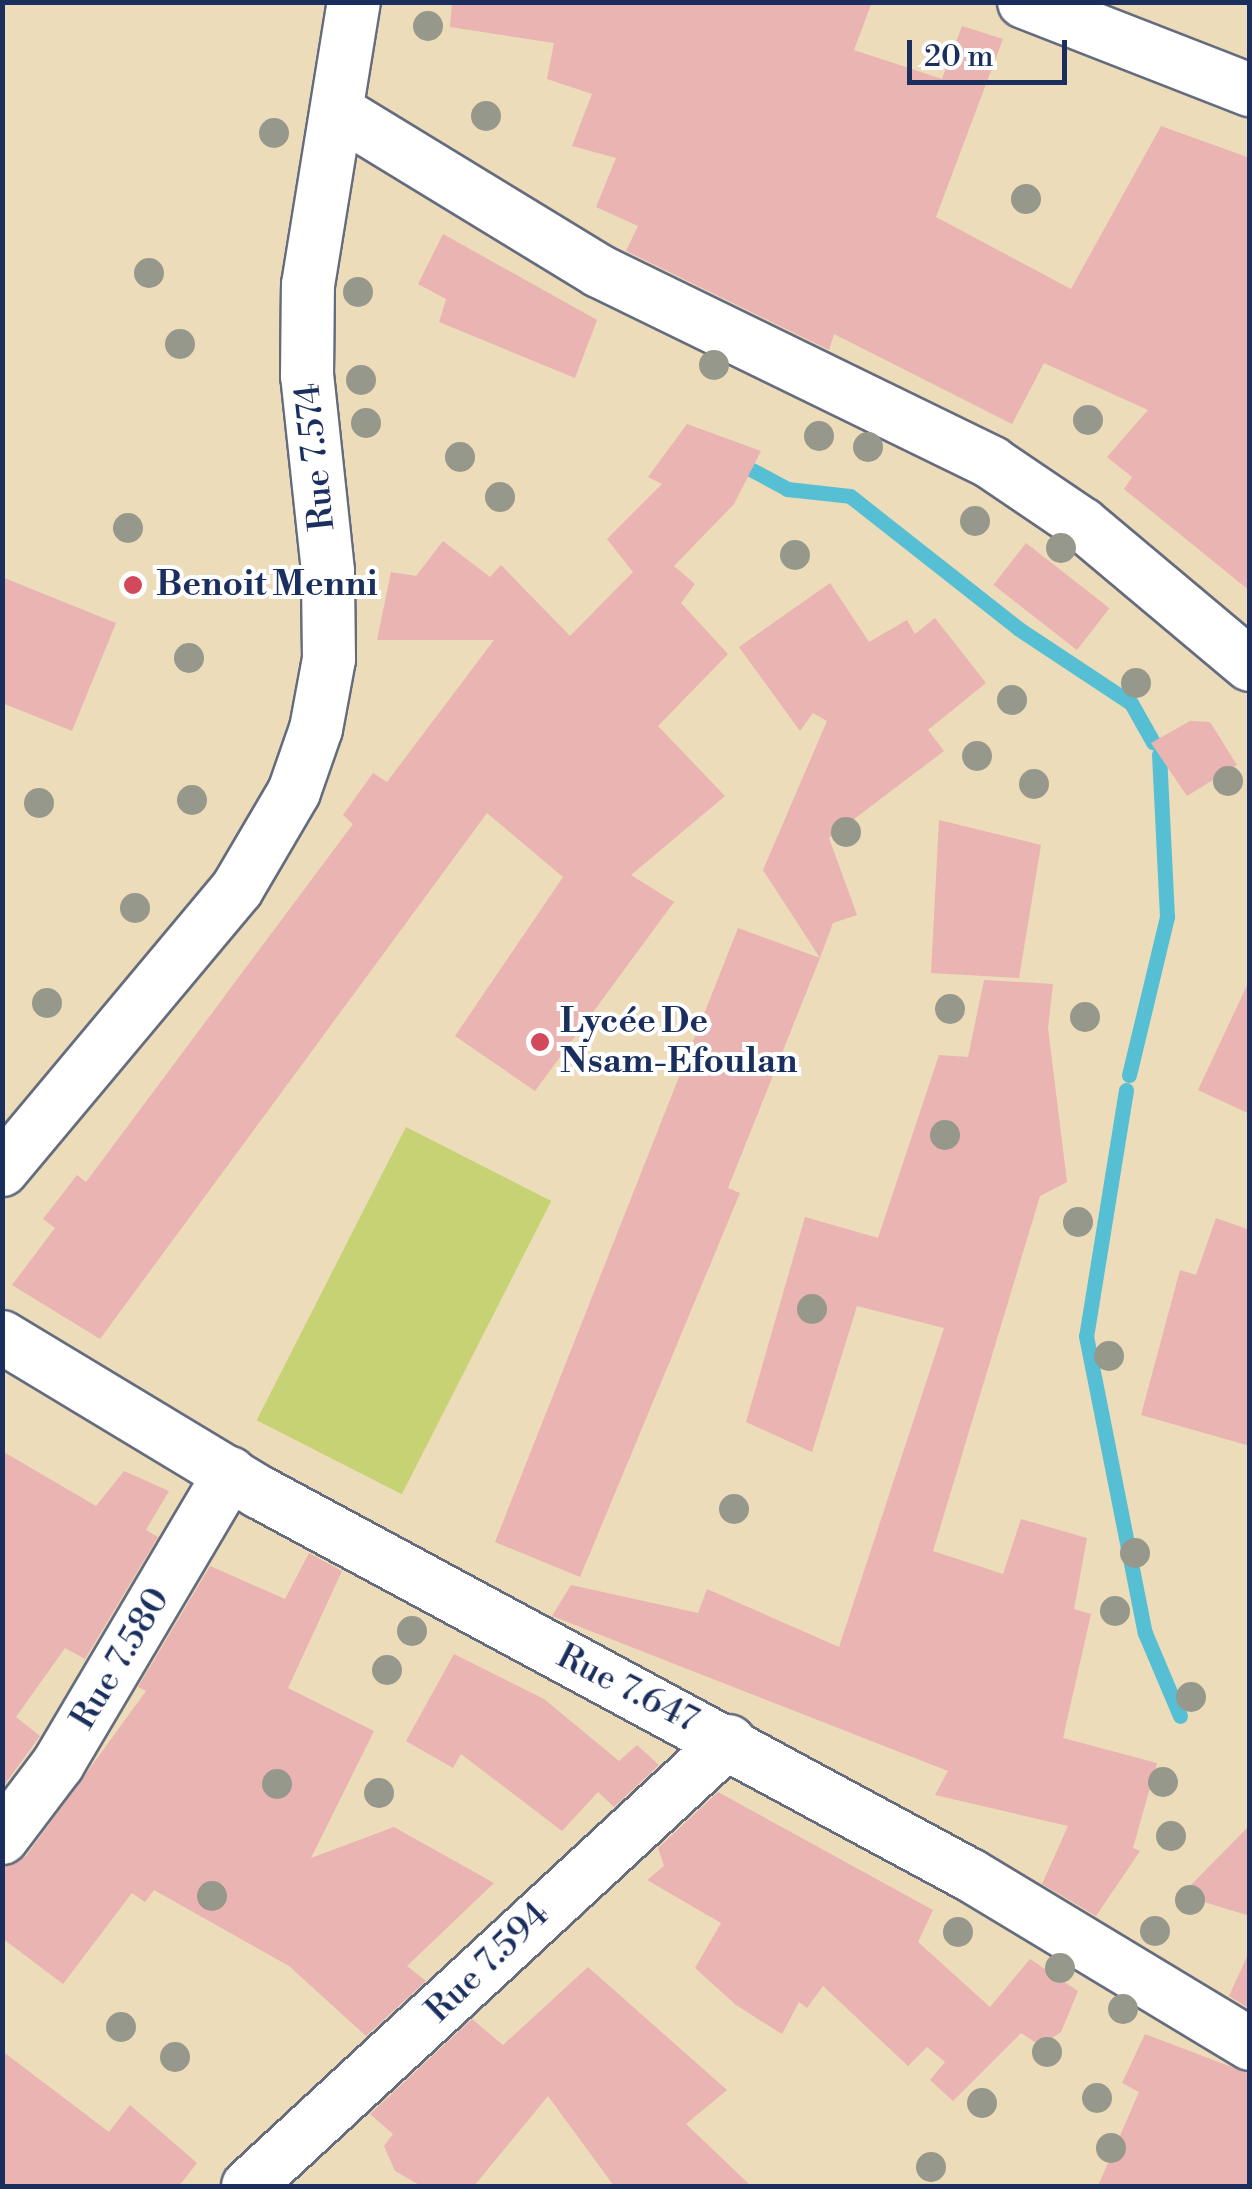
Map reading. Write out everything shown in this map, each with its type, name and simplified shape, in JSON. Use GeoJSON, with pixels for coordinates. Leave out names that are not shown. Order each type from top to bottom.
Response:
{"type":"FeatureCollection","features":[{"type":"Feature","properties":{"kind":"street","name":"Rue 7.574"},"geometry":{"type":"LineString","coordinates":[[2,1170],[237,889],[294,792],[316,730],[329,606],[306,376],[308,284],[354,2]]}},
{"type":"Feature","properties":{"kind":"street"},"geometry":{"type":"LineString","coordinates":[[1024,2],[1250,90]]}},
{"type":"Feature","properties":{"kind":"street"},"geometry":{"type":"LineString","coordinates":[[338,110],[598,271],[992,463],[1082,524],[1250,666]]}},
{"type":"Feature","properties":{"kind":"street","name":"Rue 7.647"},"geometry":{"type":"LineString","coordinates":[[2,1338],[230,1474],[729,1741],[1248,2040]]}},
{"type":"Feature","properties":{"kind":"street","name":"Rue 7.580"},"geometry":{"type":"LineString","coordinates":[[2,1838],[58,1764],[230,1474]]}},
{"type":"Feature","properties":{"kind":"street","name":"Rue 7.594"},"geometry":{"type":"LineString","coordinates":[[248,2186],[729,1741]]}},
{"type":"Feature","properties":{"kind":"green space"},"geometry":{"type":"Polygon","coordinates":[[[406,1127],[551,1201],[402,1494],[257,1420],[406,1127]]]}},
{"type":"Feature","properties":{"kind":"building"},"geometry":{"type":"Polygon","coordinates":[[[452,2],[872,2],[854,50],[942,79],[962,26],[1003,39],[936,217],[1071,289],[1161,126],[1250,158],[1250,591],[1124,489],[1132,477],[1107,457],[1148,410],[1044,363],[1012,424],[834,334],[829,350],[626,251],[638,226],[596,207],[616,158],[572,146],[592,94],[547,79],[554,43],[450,27],[452,2]]]}},
{"type":"Feature","properties":{"kind":"building"},"geometry":{"type":"Polygon","coordinates":[[[443,234],[597,320],[575,378],[439,322],[446,299],[418,284],[443,234]]]}},
{"type":"Feature","properties":{"kind":"building"},"geometry":{"type":"Polygon","coordinates":[[[687,424],[761,451],[734,504],[674,566],[695,584],[681,603],[728,654],[658,726],[725,796],[631,875],[674,902],[535,1091],[455,1036],[563,877],[487,813],[100,1339],[12,1285],[55,1228],[43,1219],[77,1175],[86,1182],[353,824],[343,815],[373,773],[387,782],[494,640],[377,640],[391,572],[416,576],[443,541],[490,577],[501,565],[570,636],[633,572],[607,539],[662,484],[648,477],[687,424]]]}},
{"type":"Feature","properties":{"kind":"building"},"geometry":{"type":"Polygon","coordinates":[[[1026,543],[1110,608],[1077,650],[993,585],[1026,543]]]}},
{"type":"Feature","properties":{"kind":"building"},"geometry":{"type":"Polygon","coordinates":[[[2,577],[116,623],[72,731],[2,703],[2,577]]]}},
{"type":"Feature","properties":{"kind":"building"},"geometry":{"type":"Polygon","coordinates":[[[830,583],[869,642],[907,620],[915,634],[935,618],[986,683],[928,730],[944,751],[829,838],[857,915],[833,923],[820,958],[763,870],[827,721],[813,713],[800,731],[739,647],[830,583]]]}},
{"type":"Feature","properties":{"kind":"building"},"geometry":{"type":"Polygon","coordinates":[[[1190,721],[1210,722],[1237,765],[1187,796],[1151,743],[1190,721]]]}},
{"type":"Feature","properties":{"kind":"building"},"geometry":{"type":"Polygon","coordinates":[[[939,820],[1041,845],[1019,978],[931,973],[939,820]]]}},
{"type":"Feature","properties":{"kind":"building"},"geometry":{"type":"Polygon","coordinates":[[[738,928],[820,958],[728,1188],[740,1193],[580,1577],[495,1542],[738,928]]]}},
{"type":"Feature","properties":{"kind":"building"},"geometry":{"type":"Polygon","coordinates":[[[1250,979],[1250,1114],[1198,1090],[1250,979]]]}},
{"type":"Feature","properties":{"kind":"building"},"geometry":{"type":"Polygon","coordinates":[[[984,980],[1053,984],[1048,1028],[1067,1182],[1040,1196],[933,1551],[1003,1574],[1021,1519],[1087,1538],[1074,1609],[1091,1614],[1063,1738],[1157,1763],[1133,1848],[1140,1851],[1096,1916],[1042,1884],[1068,1826],[935,1795],[948,1771],[552,1616],[571,1585],[698,1613],[707,1589],[839,1647],[944,1328],[857,1306],[812,1452],[746,1422],[805,1217],[878,1238],[939,1055],[968,1057],[984,980]]]}},
{"type":"Feature","properties":{"kind":"building"},"geometry":{"type":"Polygon","coordinates":[[[1216,1218],[1250,1230],[1250,1446],[1141,1415],[1180,1270],[1196,1275],[1216,1218]]]}},
{"type":"Feature","properties":{"kind":"building"},"geometry":{"type":"Polygon","coordinates":[[[2,1451],[96,1506],[124,1471],[169,1491],[146,1530],[158,1537],[85,1659],[65,1648],[16,1717],[40,1736],[2,1788],[2,1451]]]}},
{"type":"Feature","properties":{"kind":"building"},"geometry":{"type":"Polygon","coordinates":[[[309,1553],[342,1571],[288,1688],[374,1731],[311,1858],[394,1827],[494,1883],[407,1966],[426,1981],[366,2036],[289,1966],[154,1890],[145,1902],[132,1893],[63,1984],[2,1938],[2,1867],[26,1856],[146,1691],[138,1687],[210,1566],[285,1599],[309,1553]]]}},
{"type":"Feature","properties":{"kind":"building"},"geometry":{"type":"Polygon","coordinates":[[[454,1654],[544,1699],[619,1761],[637,1745],[659,1765],[614,1807],[598,1792],[562,1831],[461,1754],[453,1768],[406,1741],[454,1654]]]}},
{"type":"Feature","properties":{"kind":"building"},"geometry":{"type":"Polygon","coordinates":[[[718,1792],[933,1910],[918,1942],[990,2007],[1030,1959],[1078,1991],[1061,2032],[1041,2046],[1021,2033],[953,2101],[930,2080],[945,2062],[927,2047],[908,2066],[823,1986],[807,2008],[799,2002],[782,2034],[736,2005],[695,1968],[721,1923],[647,1880],[664,1866],[658,1848],[718,1792]]]}},
{"type":"Feature","properties":{"kind":"building"},"geometry":{"type":"Polygon","coordinates":[[[1250,1825],[1250,1916],[1181,1895],[1250,1825]]]}},
{"type":"Feature","properties":{"kind":"building"},"geometry":{"type":"Polygon","coordinates":[[[1250,1950],[1250,2009],[1229,1996],[1250,1950]]]}},
{"type":"Feature","properties":{"kind":"building"},"geometry":{"type":"Polygon","coordinates":[[[588,1967],[727,2090],[686,2124],[751,2186],[614,2186],[548,2096],[474,2186],[421,2186],[395,2171],[384,2146],[393,2134],[370,2114],[472,2019],[503,2045],[588,1967]]]}},
{"type":"Feature","properties":{"kind":"building"},"geometry":{"type":"Polygon","coordinates":[[[1145,2034],[1250,2074],[1250,2186],[1098,2186],[1139,2092],[1122,2083],[1145,2034]]]}},
{"type":"Feature","properties":{"kind":"building"},"geometry":{"type":"Polygon","coordinates":[[[2,2051],[109,2132],[130,2105],[197,2163],[179,2186],[2,2186],[2,2051]]]}},
{"type":"Feature","properties":{"kind":"waterway"},"geometry":{"type":"LineString","coordinates":[[752,470],[787,489],[850,496],[1019,629],[1131,703],[1153,742]]}},
{"type":"Feature","properties":{"kind":"waterway"},"geometry":{"type":"LineString","coordinates":[[1129,1075],[1167,917],[1159,754]]}},
{"type":"Feature","properties":{"kind":"waterway"},"geometry":{"type":"LineString","coordinates":[[1126,1090],[1086,1336],[1145,1633],[1180,1716]]}},
{"type":"Feature","properties":{"kind":"place","name":"Benoit Menni"},"geometry":{"type":"Point","coordinates":[133,585]}},
{"type":"Feature","properties":{"kind":"place","name":"Lycée De Nsam-Efoulan"},"geometry":{"type":"Point","coordinates":[540,1042]}}]}
